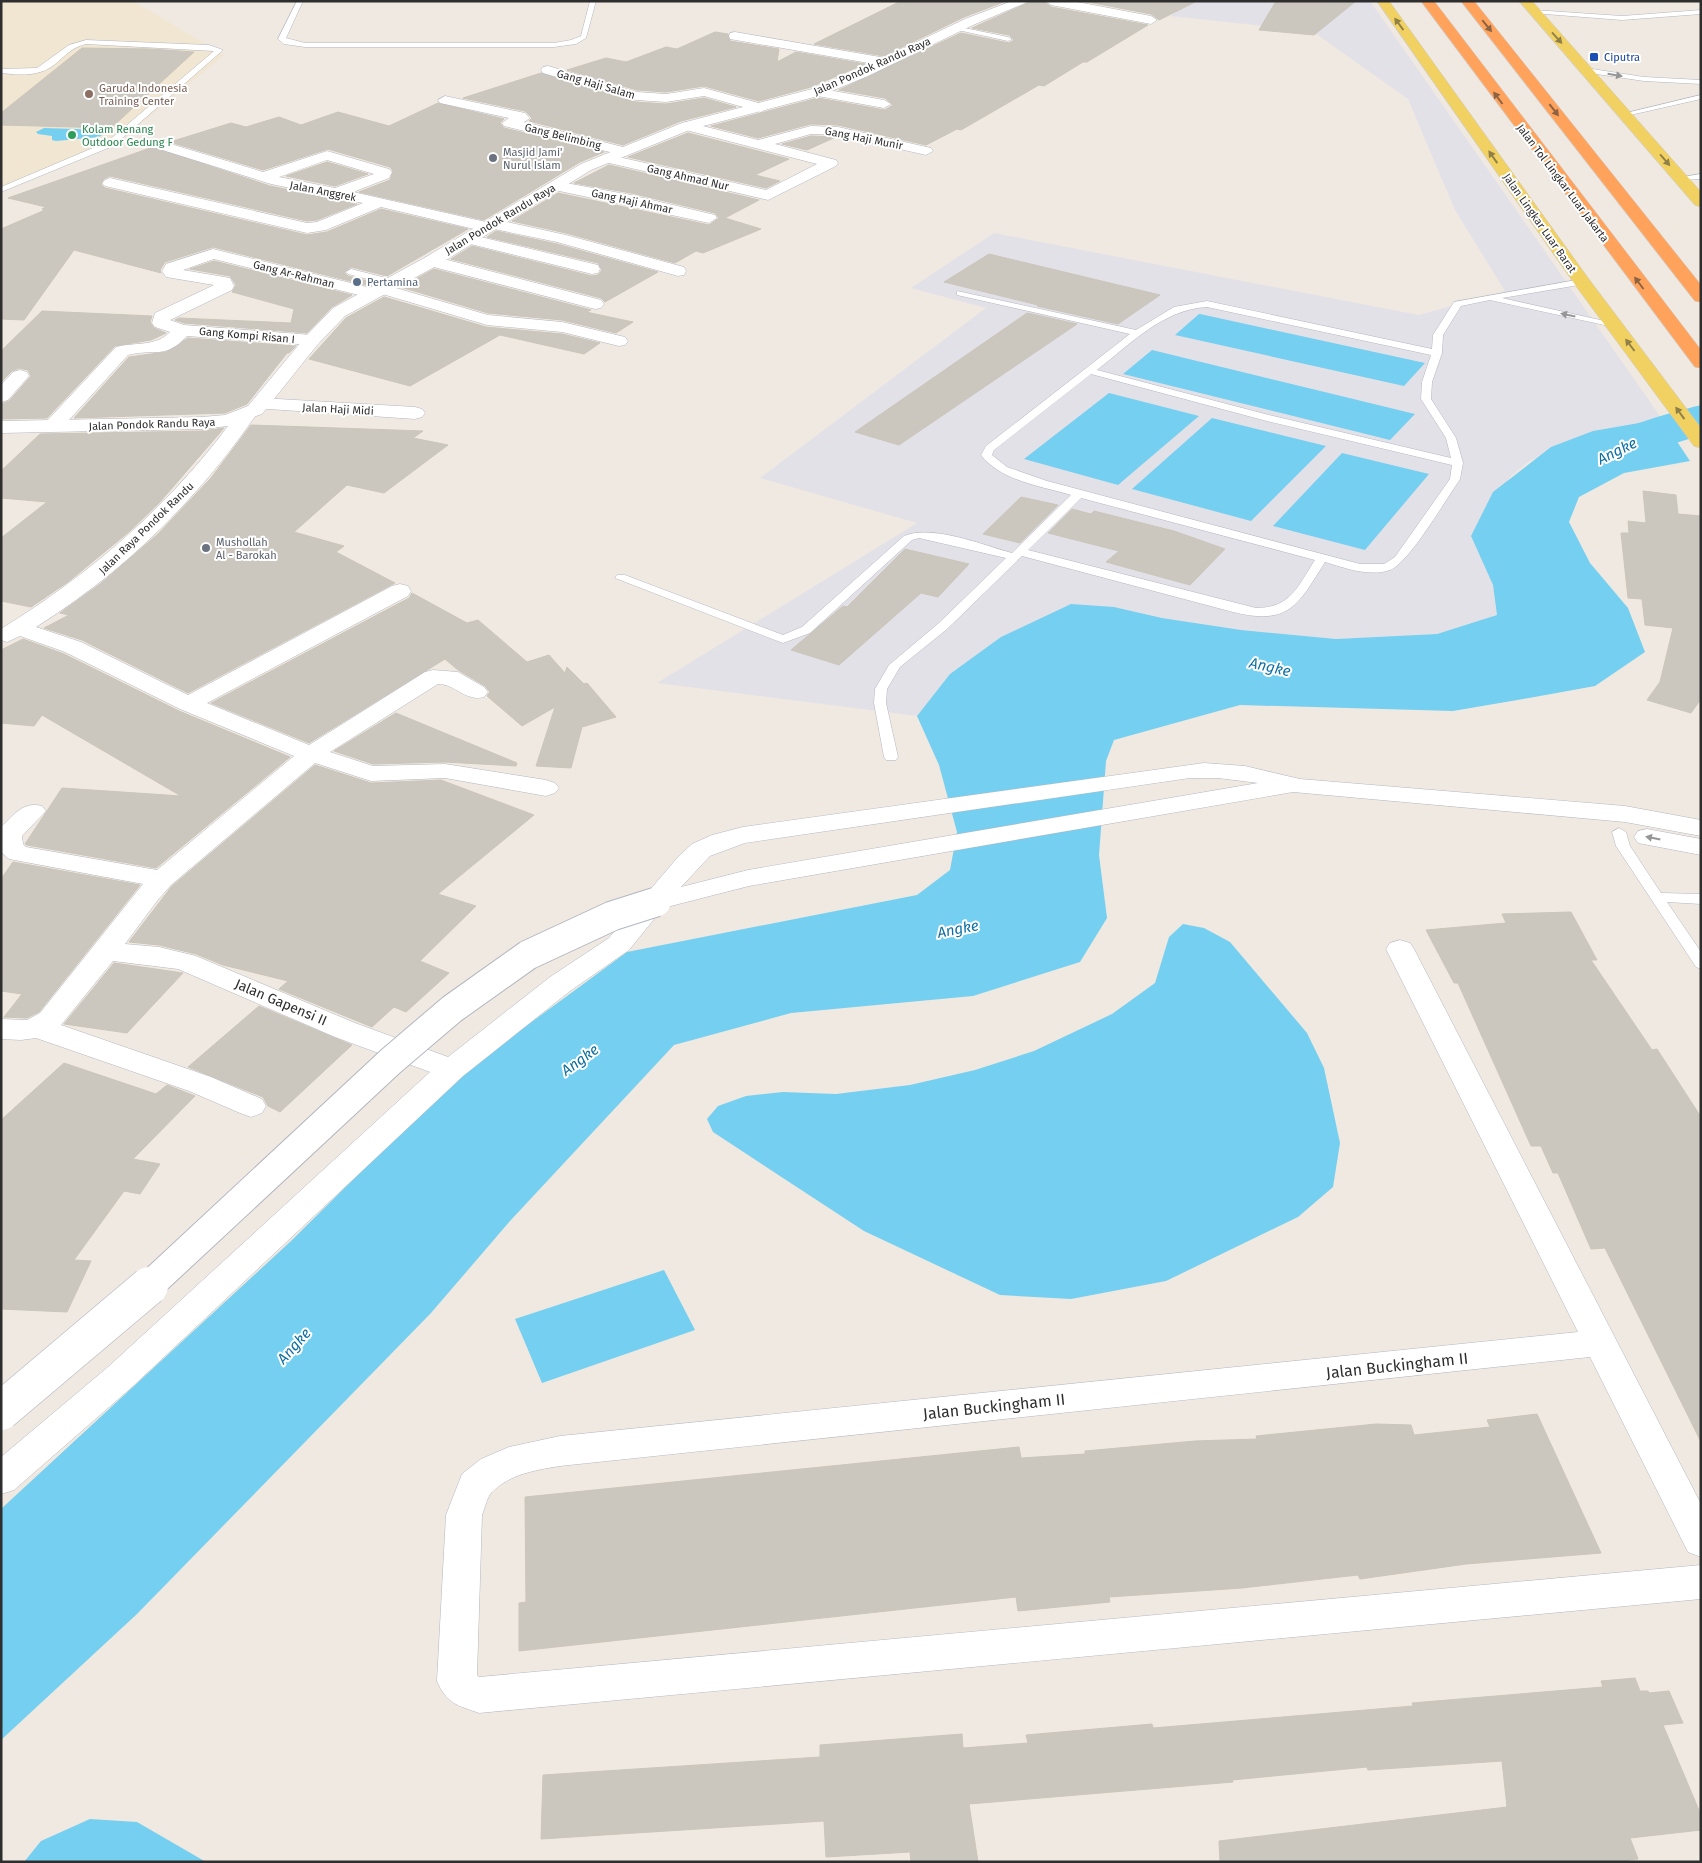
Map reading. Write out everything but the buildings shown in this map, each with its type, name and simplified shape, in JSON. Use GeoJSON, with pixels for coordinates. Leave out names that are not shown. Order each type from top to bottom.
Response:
{"type":"FeatureCollection","features":[{"type":"Feature","properties":{"kind":"highway","name":"Jalan Tol Lingkar Luar Jakarta"},"geometry":{"type":"LineString","coordinates":[[1427,1],[1701,363]]}},
{"type":"Feature","properties":{"kind":"highway"},"geometry":{"type":"LineString","coordinates":[[1467,1],[1701,297]]}},
{"type":"Feature","properties":{"kind":"main road","name":"Jalan Lingkar Luar Barat"},"geometry":{"type":"LineString","coordinates":[[1383,1],[1582,282],[1701,442]]}},
{"type":"Feature","properties":{"kind":"main road"},"geometry":{"type":"LineString","coordinates":[[1529,6],[1626,114],[1701,202]]}},
{"type":"Feature","properties":{"kind":"street","name":"Jalan Pondok Randu Raya"},"geometry":{"type":"LineString","coordinates":[[1,427],[202,423],[228,420],[254,410],[312,340],[339,312],[432,260],[605,158],[687,126],[817,92],[886,62],[955,28],[1024,1]]}},
{"type":"Feature","properties":{"kind":"street"},"geometry":{"type":"LineString","coordinates":[[1051,1],[1150,20]]}},
{"type":"Feature","properties":{"kind":"street"},"geometry":{"type":"LineString","coordinates":[[735,36],[886,62]]}},
{"type":"Feature","properties":{"kind":"street","name":"Gang Haji Salam"},"geometry":{"type":"LineString","coordinates":[[548,70],[636,96],[666,98],[704,92],[761,108]]}},
{"type":"Feature","properties":{"kind":"street"},"geometry":{"type":"LineString","coordinates":[[817,92],[884,104]]}},
{"type":"Feature","properties":{"kind":"street","name":"Gang Belimbing"},"geometry":{"type":"LineString","coordinates":[[445,100],[520,116],[523,118],[509,123],[622,150]]}},
{"type":"Feature","properties":{"kind":"street"},"geometry":{"type":"LineString","coordinates":[[687,126],[758,144]]}},
{"type":"Feature","properties":{"kind":"street","name":"Gang Haji Munir"},"geometry":{"type":"LineString","coordinates":[[758,144],[799,132],[823,129],[926,151]]}},
{"type":"Feature","properties":{"kind":"street","name":"Gang Ahmad Nur"},"geometry":{"type":"LineString","coordinates":[[605,158],[772,195],[831,162],[758,144]]}},
{"type":"Feature","properties":{"kind":"street","name":"Jalan Anggrek"},"geometry":{"type":"LineString","coordinates":[[161,145],[264,177],[334,194],[490,226],[560,238],[634,257],[678,271]]}},
{"type":"Feature","properties":{"kind":"street"},"geometry":{"type":"LineString","coordinates":[[264,177],[328,155],[384,172],[384,174],[334,194]]}},
{"type":"Feature","properties":{"kind":"street"},"geometry":{"type":"LineString","coordinates":[[110,183],[306,228],[320,227],[380,202]]}},
{"type":"Feature","properties":{"kind":"street","name":"Gang Haji Ahmar"},"geometry":{"type":"LineString","coordinates":[[556,186],[631,200],[708,218]]}},
{"type":"Feature","properties":{"kind":"street"},"geometry":{"type":"LineString","coordinates":[[468,239],[592,269]]}},
{"type":"Feature","properties":{"kind":"street","name":"Gang Ar-Rahman"},"geometry":{"type":"LineString","coordinates":[[182,248],[380,288],[487,320],[562,327],[619,341]]}},
{"type":"Feature","properties":{"kind":"street","name":"Gang Kompi Risan I"},"geometry":{"type":"LineString","coordinates":[[213,255],[171,270],[175,274],[226,284],[225,287],[161,318],[160,322],[182,330],[312,340]]}},
{"type":"Feature","properties":{"kind":"street"},"geometry":{"type":"LineString","coordinates":[[432,260],[595,304]]}},
{"type":"Feature","properties":{"kind":"street"},"geometry":{"type":"LineString","coordinates":[[52,426],[117,354],[131,348],[165,347],[182,330]]}},
{"type":"Feature","properties":{"kind":"street"},"geometry":{"type":"LineString","coordinates":[[1,396],[20,376]]}},
{"type":"Feature","properties":{"kind":"street","name":"Jalan Haji Midi"},"geometry":{"type":"LineString","coordinates":[[254,410],[416,413]]}},
{"type":"Feature","properties":{"kind":"street","name":"Jalan Raya Pondok Randu"},"geometry":{"type":"LineString","coordinates":[[9,633],[97,575],[117,558],[202,474],[254,410]]}},
{"type":"Feature","properties":{"kind":"street"},"geometry":{"type":"LineString","coordinates":[[188,704],[400,591]]}},
{"type":"Feature","properties":{"kind":"street"},"geometry":{"type":"LineString","coordinates":[[9,633],[73,647],[188,704],[311,754],[372,774],[445,771],[546,788]]}},
{"type":"Feature","properties":{"kind":"street"},"geometry":{"type":"LineString","coordinates":[[1,1029],[22,1032],[39,1028],[50,1020],[106,951],[147,894],[162,879],[311,754],[433,677],[440,675],[450,677],[476,692]]}},
{"type":"Feature","properties":{"kind":"street"},"geometry":{"type":"LineString","coordinates":[[1,1479],[120,1377],[452,1069],[560,984],[619,944],[686,863],[700,850],[743,835],[1190,771],[1222,770],[1247,773],[1298,786],[1572,809],[1701,847]]}},
{"type":"Feature","properties":{"kind":"street"},"geometry":{"type":"LineString","coordinates":[[1,1411],[147,1288],[416,1039],[452,1009],[528,955],[612,916],[656,902],[748,878],[1224,795],[1298,786]]}},
{"type":"Feature","properties":{"kind":"street"},"geometry":{"type":"LineString","coordinates":[[33,811],[9,834],[10,846],[18,853],[162,879]]}},
{"type":"Feature","properties":{"kind":"street"},"geometry":{"type":"LineString","coordinates":[[1622,823],[1701,828]]}},
{"type":"Feature","properties":{"kind":"street"},"geometry":{"type":"LineString","coordinates":[[1400,949],[1701,1541]]}},
{"type":"Feature","properties":{"kind":"street","name":"Jalan Gapensi II"},"geometry":{"type":"LineString","coordinates":[[106,951],[159,956],[186,962],[345,1030],[452,1069]]}},
{"type":"Feature","properties":{"kind":"street"},"geometry":{"type":"LineString","coordinates":[[39,1028],[200,1084],[251,1106]]}},
{"type":"Feature","properties":{"kind":"street","name":"Jalan Buckingham II"},"geometry":{"type":"LineString","coordinates":[[1600,1344],[570,1450],[532,1457],[494,1470],[475,1485],[464,1515],[460,1564],[457,1681],[464,1689],[479,1695],[1701,1582]]}},
{"type":"Feature","properties":{"kind":"lane"},"geometry":{"type":"LineString","coordinates":[[300,1],[282,39],[287,42],[305,45],[554,45],[573,42],[584,37],[593,1]]}},
{"type":"Feature","properties":{"kind":"lane"},"geometry":{"type":"LineString","coordinates":[[1529,6],[1622,18],[1701,12]]}},
{"type":"Feature","properties":{"kind":"lane"},"geometry":{"type":"LineString","coordinates":[[955,28],[1008,39]]}},
{"type":"Feature","properties":{"kind":"lane"},"geometry":{"type":"LineString","coordinates":[[1,71],[27,72],[42,69],[69,46],[86,42],[209,46],[219,50],[110,144],[1,190]]}},
{"type":"Feature","properties":{"kind":"lane"},"geometry":{"type":"LineString","coordinates":[[1586,70],[1644,80],[1701,82]]}},
{"type":"Feature","properties":{"kind":"lane"},"geometry":{"type":"LineString","coordinates":[[1692,82],[1701,88]]}},
{"type":"Feature","properties":{"kind":"lane"},"geometry":{"type":"LineString","coordinates":[[1626,114],[1701,97]]}},
{"type":"Feature","properties":{"kind":"lane"},"geometry":{"type":"LineString","coordinates":[[1680,178],[1701,176]]}},
{"type":"Feature","properties":{"kind":"lane"},"geometry":{"type":"LineString","coordinates":[[350,272],[380,288]]}},
{"type":"Feature","properties":{"kind":"lane"},"geometry":{"type":"LineString","coordinates":[[1437,352],[1207,304],[1190,304],[1176,308],[1138,334],[990,448],[986,455],[992,463],[1012,472],[1079,494],[1322,558],[1367,568],[1393,564],[1455,479],[1458,463],[1451,438],[1426,399],[1427,382],[1437,352],[1438,335],[1450,319],[1457,304],[1582,282]]}},
{"type":"Feature","properties":{"kind":"lane"},"geometry":{"type":"LineString","coordinates":[[960,293],[1138,334]]}},
{"type":"Feature","properties":{"kind":"lane"},"geometry":{"type":"LineString","coordinates":[[1488,298],[1615,326]]}},
{"type":"Feature","properties":{"kind":"lane"},"geometry":{"type":"LineString","coordinates":[[1090,371],[1267,418],[1458,463]]}},
{"type":"Feature","properties":{"kind":"lane"},"geometry":{"type":"LineString","coordinates":[[890,757],[880,703],[880,689],[895,666],[943,626],[1079,494]]}},
{"type":"Feature","properties":{"kind":"lane"},"geometry":{"type":"LineString","coordinates":[[621,578],[783,639],[806,630],[908,538],[917,534],[930,535],[1018,554],[1263,614],[1282,611],[1291,604],[1322,558]]}},
{"type":"Feature","properties":{"kind":"lane"},"geometry":{"type":"LineString","coordinates":[[1622,823],[1623,846],[1701,964]]}},
{"type":"Feature","properties":{"kind":"lane"},"geometry":{"type":"LineString","coordinates":[[1656,897],[1701,899]]}},
{"type":"Feature","properties":{"kind":"shaded area","name":"Garuda Indonesia Training Center"},"geometry":{"type":"Polygon","coordinates":[[[1,1],[133,1],[224,55],[128,134],[1,192],[1,1]]]}},
{"type":"Feature","properties":{"kind":"shaded area"},"geometry":{"type":"Polygon","coordinates":[[[1192,1],[1370,1],[1662,419],[1593,431],[1528,462],[1510,477],[1471,536],[1493,585],[1497,615],[1437,634],[1336,639],[1241,630],[1162,618],[1114,607],[951,674],[917,716],[657,683],[917,523],[760,478],[986,308],[911,288],[994,233],[1419,315],[1505,291],[1455,210],[1408,99],[1312,31],[1170,16],[1192,1]]]}},
{"type":"Feature","properties":{"kind":"water","name":"Kolam Renang Outdoor Gedung F"},"geometry":{"type":"Polygon","coordinates":[[[44,128],[108,131],[99,137],[56,141],[52,140],[52,136],[36,132],[44,128]]]}},
{"type":"Feature","properties":{"kind":"water"},"geometry":{"type":"Polygon","coordinates":[[[1199,314],[1425,363],[1404,386],[1175,335],[1199,314]]]}},
{"type":"Feature","properties":{"kind":"water"},"geometry":{"type":"Polygon","coordinates":[[[1152,350],[1415,414],[1390,440],[1123,374],[1152,350]]]}},
{"type":"Feature","properties":{"kind":"water"},"geometry":{"type":"Polygon","coordinates":[[[1109,393],[1199,416],[1118,485],[1024,459],[1109,393]]]}},
{"type":"Feature","properties":{"kind":"water"},"geometry":{"type":"Polygon","coordinates":[[[1212,418],[1326,446],[1251,521],[1132,489],[1212,418]]]}},
{"type":"Feature","properties":{"kind":"water"},"geometry":{"type":"Polygon","coordinates":[[[1662,419],[1690,461],[1624,473],[1579,497],[1569,522],[1590,563],[1628,608],[1645,652],[1595,686],[1453,711],[1240,705],[1114,740],[1106,761],[1099,855],[1107,918],[1080,962],[973,996],[791,1013],[674,1045],[510,1221],[431,1313],[137,1614],[1,1740],[1,1509],[291,1241],[458,1076],[627,952],[917,895],[950,870],[957,832],[939,765],[917,716],[950,674],[1001,637],[1071,604],[1114,607],[1162,618],[1241,630],[1336,639],[1437,634],[1497,615],[1493,585],[1471,536],[1493,492],[1551,447],[1593,431],[1662,419]]]}},
{"type":"Feature","properties":{"kind":"water"},"geometry":{"type":"Polygon","coordinates":[[[1342,453],[1429,474],[1365,550],[1273,526],[1342,453]]]}},
{"type":"Feature","properties":{"kind":"water"},"geometry":{"type":"Polygon","coordinates":[[[1183,924],[1204,928],[1230,942],[1307,1033],[1324,1068],[1340,1143],[1333,1187],[1298,1217],[1166,1281],[1071,1299],[1000,1295],[864,1231],[713,1132],[707,1119],[718,1106],[746,1096],[783,1092],[836,1094],[910,1085],[975,1070],[1034,1051],[1112,1014],[1155,983],[1169,937],[1183,924]]]}},
{"type":"Feature","properties":{"kind":"water"},"geometry":{"type":"Polygon","coordinates":[[[664,1270],[695,1330],[542,1383],[515,1319],[664,1270]]]}},
{"type":"Feature","properties":{"kind":"water"},"geometry":{"type":"Polygon","coordinates":[[[90,1819],[137,1822],[206,1862],[24,1862],[41,1841],[90,1819]]]}},
{"type":"Feature","properties":{"kind":"waterway","name":"Angke"},"geometry":{"type":"LineString","coordinates":[[1584,467],[1634,441],[1701,419]]}},
{"type":"Feature","properties":{"kind":"place","name":"Ciputra"},"geometry":{"type":"Point","coordinates":[1594,57]}},
{"type":"Feature","properties":{"kind":"place","name":"Garuda Indonesia Training Center"},"geometry":{"type":"Point","coordinates":[89,94]}},
{"type":"Feature","properties":{"kind":"place","name":"Kolam Renang Outdoor Gedung F"},"geometry":{"type":"Point","coordinates":[72,135]}},
{"type":"Feature","properties":{"kind":"place","name":"Masjid Jami' Nurul Islam"},"geometry":{"type":"Point","coordinates":[493,158]}},
{"type":"Feature","properties":{"kind":"place","name":"Pertamina"},"geometry":{"type":"Point","coordinates":[357,282]}},
{"type":"Feature","properties":{"kind":"place","name":"Mushollah Al - Barokah"},"geometry":{"type":"Point","coordinates":[206,548]}}]}
